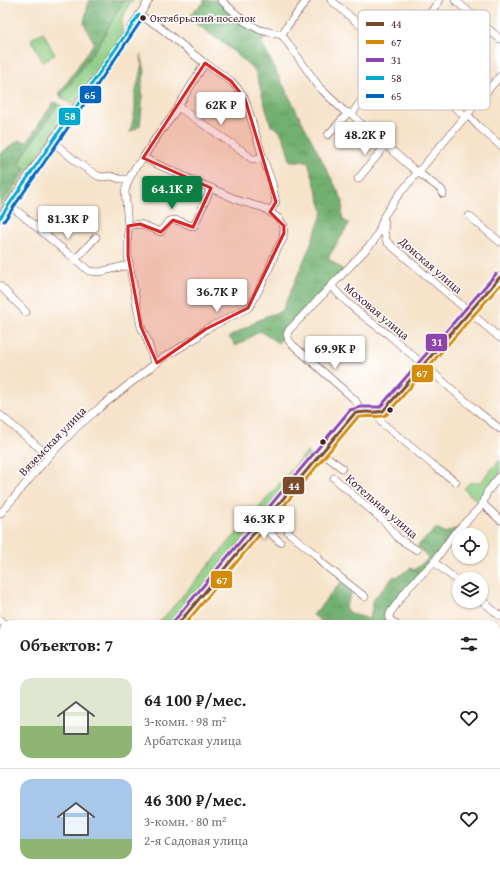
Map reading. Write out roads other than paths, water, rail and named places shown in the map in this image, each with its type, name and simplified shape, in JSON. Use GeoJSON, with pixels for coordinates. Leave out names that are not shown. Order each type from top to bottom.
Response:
{"type":"FeatureCollection","features":[{"type":"Feature","properties":{"kind":"street"},"geometry":{"type":"LineString","coordinates":[[0,218],[149,0]]}},
{"type":"Feature","properties":{"kind":"street"},"geometry":{"type":"LineString","coordinates":[[221,0],[244,21],[260,30],[282,35],[320,88],[418,172],[442,190],[443,194]]}},
{"type":"Feature","properties":{"kind":"street"},"geometry":{"type":"LineString","coordinates":[[282,35],[284,29],[307,0]]}},
{"type":"Feature","properties":{"kind":"street"},"geometry":{"type":"LineString","coordinates":[[331,0],[358,24]]}},
{"type":"Feature","properties":{"kind":"street"},"geometry":{"type":"LineString","coordinates":[[432,10],[440,0]]}},
{"type":"Feature","properties":{"kind":"street"},"geometry":{"type":"LineString","coordinates":[[455,0],[467,10]]}},
{"type":"Feature","properties":{"kind":"street"},"geometry":{"type":"LineString","coordinates":[[139,15],[158,26],[231,81],[240,90],[245,99],[272,183],[276,202],[270,212],[264,208],[240,201],[143,158]]}},
{"type":"Feature","properties":{"kind":"street"},"geometry":{"type":"LineString","coordinates":[[490,30],[500,39]]}},
{"type":"Feature","properties":{"kind":"street"},"geometry":{"type":"LineString","coordinates":[[157,363],[153,359],[147,339],[141,327],[129,265],[125,191],[135,168],[178,108],[206,63]]}},
{"type":"Feature","properties":{"kind":"street"},"geometry":{"type":"LineString","coordinates":[[490,88],[500,76]]}},
{"type":"Feature","properties":{"kind":"street"},"geometry":{"type":"LineString","coordinates":[[328,136],[358,105]]}},
{"type":"Feature","properties":{"kind":"street"},"geometry":{"type":"LineString","coordinates":[[178,108],[252,159],[257,160],[263,158]]}},
{"type":"Feature","properties":{"kind":"street"},"geometry":{"type":"LineString","coordinates":[[460,110],[500,146]]}},
{"type":"Feature","properties":{"kind":"street"},"geometry":{"type":"LineString","coordinates":[[359,411],[355,400],[293,345],[289,341],[287,334],[289,330],[372,242],[379,231],[384,216],[396,198],[472,110]]}},
{"type":"Feature","properties":{"kind":"street"},"geometry":{"type":"LineString","coordinates":[[52,141],[78,163],[98,176],[103,178],[111,176],[120,179],[129,179]]}},
{"type":"Feature","properties":{"kind":"street"},"geometry":{"type":"LineString","coordinates":[[358,179],[386,145]]}},
{"type":"Feature","properties":{"kind":"street"},"geometry":{"type":"LineString","coordinates":[[128,226],[140,224],[161,232],[168,221],[176,220],[194,226],[211,188]]}},
{"type":"Feature","properties":{"kind":"street"},"geometry":{"type":"LineString","coordinates":[[10,205],[89,271],[94,272],[129,265]]}},
{"type":"Feature","properties":{"kind":"street","name":"Вяземская улица"},"geometry":{"type":"LineString","coordinates":[[0,514],[49,456],[77,428],[157,363],[196,338],[206,329],[248,308],[267,274],[276,251],[283,239],[284,226],[278,218],[270,212]]}},
{"type":"Feature","properties":{"kind":"street","name":"Донская улица"},"geometry":{"type":"LineString","coordinates":[[384,216],[386,218],[384,232],[387,242],[500,338]]}},
{"type":"Feature","properties":{"kind":"street"},"geometry":{"type":"LineString","coordinates":[[469,216],[500,242]]}},
{"type":"Feature","properties":{"kind":"street"},"geometry":{"type":"LineString","coordinates":[[76,260],[96,237]]}},
{"type":"Feature","properties":{"kind":"street"},"geometry":{"type":"LineString","coordinates":[[181,620],[354,414],[359,411],[378,413],[383,411],[500,277]]}},
{"type":"Feature","properties":{"kind":"street"},"geometry":{"type":"LineString","coordinates":[[0,286],[26,312]]}},
{"type":"Feature","properties":{"kind":"street","name":"Моховая улица"},"geometry":{"type":"LineString","coordinates":[[332,286],[344,300],[376,326],[389,334],[500,429]]}},
{"type":"Feature","properties":{"kind":"street"},"geometry":{"type":"LineString","coordinates":[[378,413],[382,424],[438,470],[456,482]]}},
{"type":"Feature","properties":{"kind":"street"},"geometry":{"type":"LineString","coordinates":[[0,415],[49,456]]}},
{"type":"Feature","properties":{"kind":"street"},"geometry":{"type":"LineString","coordinates":[[322,453],[342,468]]}},
{"type":"Feature","properties":{"kind":"street"},"geometry":{"type":"LineString","coordinates":[[390,620],[389,619],[390,613],[408,588],[434,562],[453,535],[484,504],[487,492],[500,476]]}},
{"type":"Feature","properties":{"kind":"street","name":"Котельная улица"},"geometry":{"type":"LineString","coordinates":[[334,478],[385,522],[399,539],[417,550]]}},
{"type":"Feature","properties":{"kind":"street"},"geometry":{"type":"LineString","coordinates":[[484,504],[500,520]]}},
{"type":"Feature","properties":{"kind":"street"},"geometry":{"type":"LineString","coordinates":[[261,525],[280,542]]}},
{"type":"Feature","properties":{"kind":"street"},"geometry":{"type":"LineString","coordinates":[[288,532],[316,555],[322,563],[365,597]]}},
{"type":"Feature","properties":{"kind":"street"},"geometry":{"type":"LineString","coordinates":[[434,562],[452,576]]}},
{"type":"Feature","properties":{"kind":"street"},"geometry":{"type":"LineString","coordinates":[[488,606],[500,616]]}},
{"type":"Feature","properties":{"kind":"place","name":"Октябрьский поселок"},"geometry":{"type":"Point","coordinates":[143,18]}}]}
